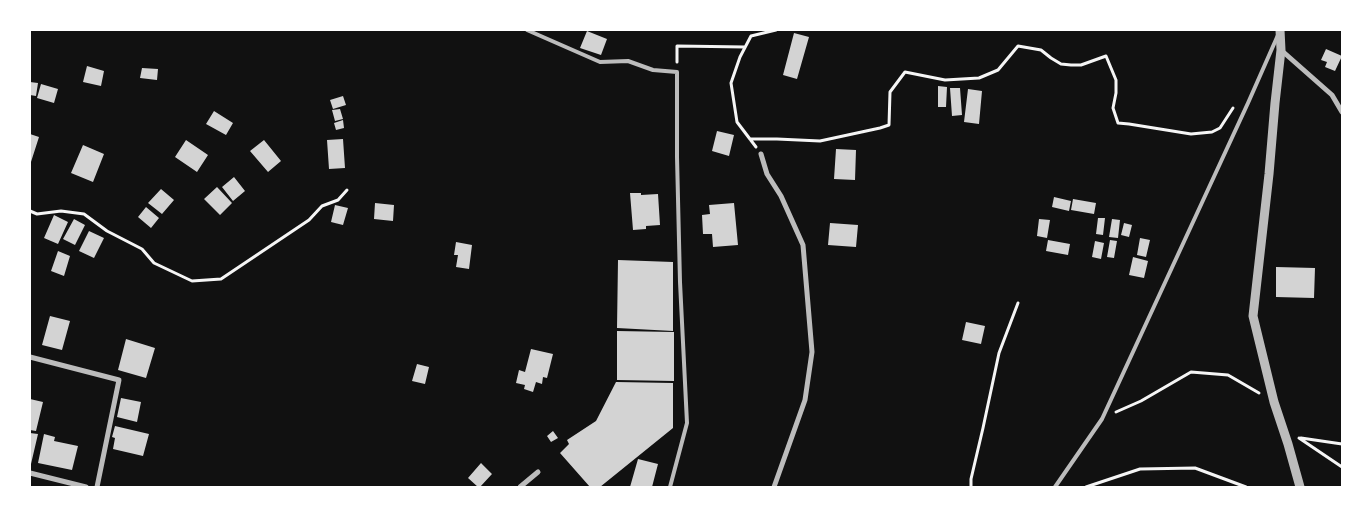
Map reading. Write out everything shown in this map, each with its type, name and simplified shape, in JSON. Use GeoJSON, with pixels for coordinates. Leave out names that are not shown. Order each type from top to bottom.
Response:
{"type":"FeatureCollection","features":[{"type":"Feature","properties":{"kind":"street"},"geometry":{"type":"LineString","coordinates":[[1280,31],[1281,50],[1274,102],[1268,184],[1253,316],[1274,402],[1300,487]]}},
{"type":"Feature","properties":{"kind":"street"},"geometry":{"type":"LineString","coordinates":[[1281,50],[1332,95],[1342,112]]}},
{"type":"Feature","properties":{"kind":"street"},"geometry":{"type":"LineString","coordinates":[[761,154],[767,174],[781,196],[803,245],[812,352],[805,400],[774,487]]}},
{"type":"Feature","properties":{"kind":"street"},"geometry":{"type":"LineString","coordinates":[[30,357],[119,380],[97,487]]}},
{"type":"Feature","properties":{"kind":"street"},"geometry":{"type":"LineString","coordinates":[[520,487],[538,472]]}},
{"type":"Feature","properties":{"kind":"street"},"geometry":{"type":"LineString","coordinates":[[30,473],[86,487]]}},
{"type":"Feature","properties":{"kind":"lane"},"geometry":{"type":"LineString","coordinates":[[527,30],[600,62],[628,61],[653,70],[677,72],[680,272],[688,423],[670,487]]}},
{"type":"Feature","properties":{"kind":"lane"},"geometry":{"type":"LineString","coordinates":[[1055,487],[1102,419],[1280,31]]}},
{"type":"Feature","properties":{"kind":"path"},"geometry":{"type":"LineString","coordinates":[[761,154],[737,122],[731,82],[740,57],[751,36],[776,30]]}},
{"type":"Feature","properties":{"kind":"path"},"geometry":{"type":"LineString","coordinates":[[677,72],[677,46],[745,47]]}},
{"type":"Feature","properties":{"kind":"path"},"geometry":{"type":"LineString","coordinates":[[750,139],[777,138],[820,141],[889,125],[890,92],[905,72],[945,80],[979,78],[998,70],[1018,46],[1042,50],[1061,64],[1081,65],[1106,56],[1116,80],[1113,108],[1118,124],[1191,134],[1212,132],[1220,128],[1234,108],[1248,103]]}},
{"type":"Feature","properties":{"kind":"path"},"geometry":{"type":"LineString","coordinates":[[30,211],[37,214],[61,211],[84,214],[107,232],[142,249],[154,263],[184,278],[192,281],[221,280],[310,220],[322,206],[338,200],[347,190]]}},
{"type":"Feature","properties":{"kind":"path"},"geometry":{"type":"LineString","coordinates":[[971,487],[971,479],[999,353],[1018,303]]}},
{"type":"Feature","properties":{"kind":"path"},"geometry":{"type":"LineString","coordinates":[[1102,419],[1141,401],[1190,372],[1228,375],[1274,402]]}},
{"type":"Feature","properties":{"kind":"path"},"geometry":{"type":"LineString","coordinates":[[1285,435],[1342,444]]}},
{"type":"Feature","properties":{"kind":"path"},"geometry":{"type":"LineString","coordinates":[[1301,438],[1342,467]]}},
{"type":"Feature","properties":{"kind":"path"},"geometry":{"type":"LineString","coordinates":[[1086,487],[1140,469],[1195,468],[1243,486]]}},
{"type":"Feature","properties":{"kind":"building"},"geometry":{"type":"Polygon","coordinates":[[[587,31],[607,39],[601,55],[580,48],[587,31]]]}},
{"type":"Feature","properties":{"kind":"building"},"geometry":{"type":"Polygon","coordinates":[[[794,33],[809,37],[797,79],[783,75],[794,33]]]}},
{"type":"Feature","properties":{"kind":"building"},"geometry":{"type":"Polygon","coordinates":[[[1326,49],[1342,56],[1335,71],[1325,67],[1327,62],[1321,60],[1326,49]]]}},
{"type":"Feature","properties":{"kind":"building"},"geometry":{"type":"Polygon","coordinates":[[[87,66],[104,71],[101,86],[83,82],[87,66]]]}},
{"type":"Feature","properties":{"kind":"building"},"geometry":{"type":"Polygon","coordinates":[[[142,68],[158,69],[157,80],[140,78],[142,68]]]}},
{"type":"Feature","properties":{"kind":"building"},"geometry":{"type":"Polygon","coordinates":[[[30,82],[38,83],[36,96],[30,95],[30,82]]]}},
{"type":"Feature","properties":{"kind":"building"},"geometry":{"type":"Polygon","coordinates":[[[41,84],[58,89],[54,103],[37,98],[41,84]]]}},
{"type":"Feature","properties":{"kind":"building"},"geometry":{"type":"Polygon","coordinates":[[[938,86],[947,87],[946,107],[938,107],[938,86]]]}},
{"type":"Feature","properties":{"kind":"building"},"geometry":{"type":"Polygon","coordinates":[[[950,88],[960,88],[962,115],[952,116],[950,88]]]}},
{"type":"Feature","properties":{"kind":"building"},"geometry":{"type":"Polygon","coordinates":[[[968,89],[982,91],[979,124],[964,122],[968,89]]]}},
{"type":"Feature","properties":{"kind":"building"},"geometry":{"type":"Polygon","coordinates":[[[343,96],[346,105],[333,109],[330,100],[343,96]]]}},
{"type":"Feature","properties":{"kind":"building"},"geometry":{"type":"Polygon","coordinates":[[[340,109],[343,119],[335,121],[332,110],[340,109]]]}},
{"type":"Feature","properties":{"kind":"building"},"geometry":{"type":"Polygon","coordinates":[[[214,111],[233,123],[226,135],[206,124],[214,111]]]}},
{"type":"Feature","properties":{"kind":"building"},"geometry":{"type":"Polygon","coordinates":[[[343,120],[344,128],[336,130],[334,123],[343,120]]]}},
{"type":"Feature","properties":{"kind":"building"},"geometry":{"type":"Polygon","coordinates":[[[717,131],[734,135],[729,156],[712,151],[717,131]]]}},
{"type":"Feature","properties":{"kind":"building"},"geometry":{"type":"Polygon","coordinates":[[[30,134],[39,137],[30,165],[30,134]]]}},
{"type":"Feature","properties":{"kind":"building"},"geometry":{"type":"Polygon","coordinates":[[[343,139],[345,168],[329,169],[327,140],[343,139]]]}},
{"type":"Feature","properties":{"kind":"building"},"geometry":{"type":"Polygon","coordinates":[[[186,140],[208,155],[197,172],[175,157],[186,140]]]}},
{"type":"Feature","properties":{"kind":"building"},"geometry":{"type":"Polygon","coordinates":[[[264,140],[281,161],[268,172],[250,151],[264,140]]]}},
{"type":"Feature","properties":{"kind":"building"},"geometry":{"type":"Polygon","coordinates":[[[83,145],[104,154],[93,182],[71,173],[83,145]]]}},
{"type":"Feature","properties":{"kind":"building"},"geometry":{"type":"Polygon","coordinates":[[[836,149],[856,150],[855,180],[834,179],[836,149]]]}},
{"type":"Feature","properties":{"kind":"building"},"geometry":{"type":"Polygon","coordinates":[[[234,177],[245,191],[233,201],[222,187],[234,177]]]}},
{"type":"Feature","properties":{"kind":"building"},"geometry":{"type":"Polygon","coordinates":[[[217,187],[232,203],[220,215],[204,199],[217,187]]]}},
{"type":"Feature","properties":{"kind":"building"},"geometry":{"type":"Polygon","coordinates":[[[161,189],[174,200],[162,214],[148,203],[161,189]]]}},
{"type":"Feature","properties":{"kind":"building"},"geometry":{"type":"Polygon","coordinates":[[[630,193],[641,193],[641,195],[658,194],[660,225],[646,226],[646,229],[633,230],[630,193]]]}},
{"type":"Feature","properties":{"kind":"building"},"geometry":{"type":"Polygon","coordinates":[[[1054,197],[1071,201],[1069,211],[1052,207],[1054,197]]]}},
{"type":"Feature","properties":{"kind":"building"},"geometry":{"type":"Polygon","coordinates":[[[1073,199],[1096,203],[1094,214],[1071,210],[1073,199]]]}},
{"type":"Feature","properties":{"kind":"building"},"geometry":{"type":"Polygon","coordinates":[[[375,203],[394,205],[393,221],[374,219],[375,203]]]}},
{"type":"Feature","properties":{"kind":"building"},"geometry":{"type":"Polygon","coordinates":[[[734,203],[738,245],[713,247],[712,234],[703,234],[702,215],[710,214],[709,205],[734,203]]]}},
{"type":"Feature","properties":{"kind":"building"},"geometry":{"type":"Polygon","coordinates":[[[335,205],[348,208],[343,225],[331,222],[335,205]]]}},
{"type":"Feature","properties":{"kind":"building"},"geometry":{"type":"Polygon","coordinates":[[[146,207],[159,218],[151,228],[138,217],[146,207]]]}},
{"type":"Feature","properties":{"kind":"building"},"geometry":{"type":"Polygon","coordinates":[[[54,215],[68,222],[58,244],[44,238],[54,215]]]}},
{"type":"Feature","properties":{"kind":"building"},"geometry":{"type":"Polygon","coordinates":[[[1098,218],[1105,218],[1103,235],[1096,234],[1098,218]]]}},
{"type":"Feature","properties":{"kind":"building"},"geometry":{"type":"Polygon","coordinates":[[[74,219],[85,225],[75,245],[63,239],[74,219]]]}},
{"type":"Feature","properties":{"kind":"building"},"geometry":{"type":"Polygon","coordinates":[[[1039,219],[1050,220],[1047,238],[1037,236],[1039,219]]]}},
{"type":"Feature","properties":{"kind":"building"},"geometry":{"type":"Polygon","coordinates":[[[1112,219],[1120,220],[1118,238],[1109,237],[1112,219]]]}},
{"type":"Feature","properties":{"kind":"building"},"geometry":{"type":"Polygon","coordinates":[[[830,223],[858,225],[856,247],[828,245],[830,223]]]}},
{"type":"Feature","properties":{"kind":"building"},"geometry":{"type":"Polygon","coordinates":[[[1124,223],[1132,225],[1129,237],[1121,235],[1124,223]]]}},
{"type":"Feature","properties":{"kind":"building"},"geometry":{"type":"Polygon","coordinates":[[[89,231],[104,238],[94,258],[79,251],[89,231]]]}},
{"type":"Feature","properties":{"kind":"building"},"geometry":{"type":"Polygon","coordinates":[[[1140,238],[1150,240],[1146,257],[1137,255],[1140,238]]]}},
{"type":"Feature","properties":{"kind":"building"},"geometry":{"type":"Polygon","coordinates":[[[1048,240],[1070,244],[1068,255],[1046,251],[1048,240]]]}},
{"type":"Feature","properties":{"kind":"building"},"geometry":{"type":"Polygon","coordinates":[[[1110,240],[1117,241],[1114,258],[1107,257],[1110,240]]]}},
{"type":"Feature","properties":{"kind":"building"},"geometry":{"type":"Polygon","coordinates":[[[1095,241],[1104,243],[1101,259],[1092,257],[1095,241]]]}},
{"type":"Feature","properties":{"kind":"building"},"geometry":{"type":"Polygon","coordinates":[[[456,242],[472,245],[469,269],[456,267],[458,255],[454,255],[456,242]]]}},
{"type":"Feature","properties":{"kind":"building"},"geometry":{"type":"Polygon","coordinates":[[[58,251],[70,256],[64,276],[51,271],[58,251]]]}},
{"type":"Feature","properties":{"kind":"building"},"geometry":{"type":"Polygon","coordinates":[[[1133,257],[1148,261],[1144,278],[1129,275],[1133,257]]]}},
{"type":"Feature","properties":{"kind":"building"},"geometry":{"type":"Polygon","coordinates":[[[618,260],[673,262],[673,331],[617,328],[618,260]]]}},
{"type":"Feature","properties":{"kind":"building"},"geometry":{"type":"Polygon","coordinates":[[[1276,267],[1315,268],[1314,298],[1276,297],[1276,267]]]}},
{"type":"Feature","properties":{"kind":"building"},"geometry":{"type":"Polygon","coordinates":[[[50,316],[70,321],[62,350],[42,345],[50,316]]]}},
{"type":"Feature","properties":{"kind":"building"},"geometry":{"type":"Polygon","coordinates":[[[966,322],[985,326],[981,344],[962,340],[966,322]]]}},
{"type":"Feature","properties":{"kind":"building"},"geometry":{"type":"Polygon","coordinates":[[[617,331],[674,332],[674,381],[617,380],[617,331]]]}},
{"type":"Feature","properties":{"kind":"building"},"geometry":{"type":"Polygon","coordinates":[[[126,339],[155,348],[146,378],[118,370],[126,339]]]}},
{"type":"Feature","properties":{"kind":"building"},"geometry":{"type":"Polygon","coordinates":[[[531,349],[553,354],[547,378],[543,377],[542,384],[536,382],[533,392],[524,389],[525,385],[516,383],[519,370],[525,372],[531,349]]]}},
{"type":"Feature","properties":{"kind":"building"},"geometry":{"type":"Polygon","coordinates":[[[417,364],[429,367],[425,384],[412,381],[417,364]]]}},
{"type":"Feature","properties":{"kind":"building"},"geometry":{"type":"Polygon","coordinates":[[[616,382],[673,383],[673,428],[600,487],[590,487],[560,453],[569,444],[567,440],[596,421],[616,382]]]}},
{"type":"Feature","properties":{"kind":"building"},"geometry":{"type":"Polygon","coordinates":[[[121,398],[141,402],[137,422],[117,417],[121,398]]]}},
{"type":"Feature","properties":{"kind":"building"},"geometry":{"type":"Polygon","coordinates":[[[30,399],[43,402],[36,431],[30,430],[30,399]]]}},
{"type":"Feature","properties":{"kind":"building"},"geometry":{"type":"Polygon","coordinates":[[[115,426],[149,434],[143,456],[113,449],[115,438],[112,437],[115,426]]]}},
{"type":"Feature","properties":{"kind":"building"},"geometry":{"type":"Polygon","coordinates":[[[553,431],[558,438],[551,442],[547,436],[553,431]]]}},
{"type":"Feature","properties":{"kind":"building"},"geometry":{"type":"Polygon","coordinates":[[[30,433],[38,434],[31,464],[30,463],[30,433]]]}},
{"type":"Feature","properties":{"kind":"building"},"geometry":{"type":"Polygon","coordinates":[[[44,434],[55,437],[54,441],[78,446],[72,470],[38,463],[44,434]]]}},
{"type":"Feature","properties":{"kind":"building"},"geometry":{"type":"Polygon","coordinates":[[[638,459],[658,464],[652,487],[630,487],[638,459]]]}},
{"type":"Feature","properties":{"kind":"building"},"geometry":{"type":"Polygon","coordinates":[[[481,463],[492,474],[478,487],[468,478],[481,463]]]}}]}
